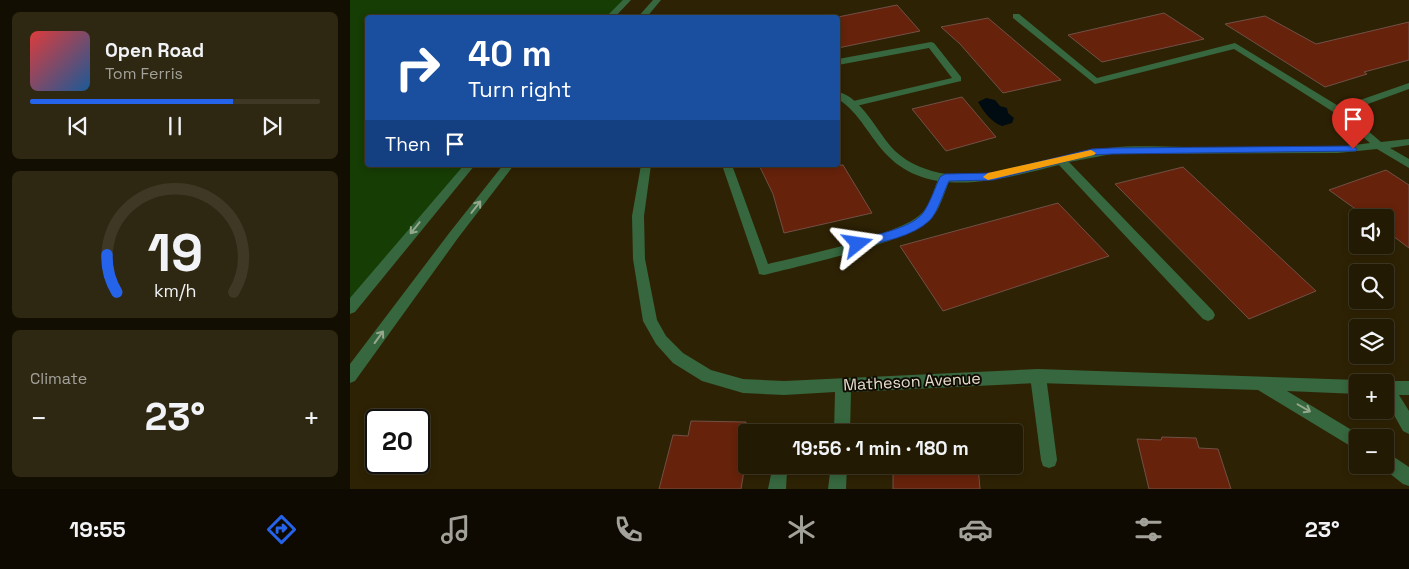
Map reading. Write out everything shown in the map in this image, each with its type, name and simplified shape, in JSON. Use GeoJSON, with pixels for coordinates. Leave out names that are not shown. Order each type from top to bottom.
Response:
{"type":"FeatureCollection","features":[{"type":"Feature","properties":{"kind":"street"},"geometry":{"type":"LineString","coordinates":[[612,15],[627,0]]}},
{"type":"Feature","properties":{"kind":"street"},"geometry":{"type":"LineString","coordinates":[[644,15],[656,0]]}},
{"type":"Feature","properties":{"kind":"street"},"geometry":{"type":"LineString","coordinates":[[1016,16],[1095,81],[1235,46],[1339,111],[1381,146],[1409,164]]}},
{"type":"Feature","properties":{"kind":"street"},"geometry":{"type":"LineString","coordinates":[[840,62],[931,45],[958,79],[852,104]]}},
{"type":"Feature","properties":{"kind":"street"},"geometry":{"type":"LineString","coordinates":[[1339,111],[1409,86]]}},
{"type":"Feature","properties":{"kind":"street"},"geometry":{"type":"LineString","coordinates":[[840,96],[859,109],[889,151],[900,161],[927,174],[945,177],[993,176],[1092,152],[1338,150],[1409,142]]}},
{"type":"Feature","properties":{"kind":"street"},"geometry":{"type":"LineString","coordinates":[[1060,160],[1208,315]]}},
{"type":"Feature","properties":{"kind":"street"},"geometry":{"type":"LineString","coordinates":[[350,308],[468,167]]}},
{"type":"Feature","properties":{"kind":"street"},"geometry":{"type":"LineString","coordinates":[[350,376],[454,235],[507,167]]}},
{"type":"Feature","properties":{"kind":"street","name":"Matheson Avenue"},"geometry":{"type":"LineString","coordinates":[[646,167],[638,216],[639,259],[650,321],[661,340],[678,358],[707,376],[744,386],[784,388],[1038,376],[1349,387]]}},
{"type":"Feature","properties":{"kind":"street"},"geometry":{"type":"LineString","coordinates":[[728,167],[764,270],[895,234],[916,224],[927,216],[945,177]]}},
{"type":"Feature","properties":{"kind":"street"},"geometry":{"type":"LineString","coordinates":[[1038,376],[1049,460]]}},
{"type":"Feature","properties":{"kind":"street"},"geometry":{"type":"LineString","coordinates":[[1262,384],[1349,436]]}},
{"type":"Feature","properties":{"kind":"street"},"geometry":{"type":"LineString","coordinates":[[842,424],[843,386]]}},
{"type":"Feature","properties":{"kind":"street"},"geometry":{"type":"LineString","coordinates":[[1394,388],[1409,388]]}},
{"type":"Feature","properties":{"kind":"street"},"geometry":{"type":"LineString","coordinates":[[1394,401],[1409,426]]}},
{"type":"Feature","properties":{"kind":"street"},"geometry":{"type":"LineString","coordinates":[[1394,466],[1409,478]]}},
{"type":"Feature","properties":{"kind":"street"},"geometry":{"type":"LineString","coordinates":[[777,489],[779,474]]}},
{"type":"Feature","properties":{"kind":"street"},"geometry":{"type":"LineString","coordinates":[[837,489],[838,474]]}},
{"type":"Feature","properties":{"kind":"green space"},"geometry":{"type":"Polygon","coordinates":[[[350,0],[627,0],[611,15],[365,15],[365,167],[468,167],[350,308],[350,0]]]}},
{"type":"Feature","properties":{"kind":"shaded area"},"geometry":{"type":"Polygon","coordinates":[[[986,98],[995,100],[1000,106],[1007,108],[1008,113],[1014,118],[1012,123],[1002,126],[991,119],[978,102],[986,98]]]}},
{"type":"Feature","properties":{"kind":"building"},"geometry":{"type":"Polygon","coordinates":[[[897,5],[920,31],[840,48],[840,17],[897,5]]]}},
{"type":"Feature","properties":{"kind":"building"},"geometry":{"type":"Polygon","coordinates":[[[1164,13],[1204,39],[1102,62],[1068,35],[1164,13]]]}},
{"type":"Feature","properties":{"kind":"building"},"geometry":{"type":"Polygon","coordinates":[[[1265,16],[1316,44],[1409,22],[1409,60],[1364,72],[1367,74],[1325,87],[1225,24],[1265,16]]]}},
{"type":"Feature","properties":{"kind":"building"},"geometry":{"type":"Polygon","coordinates":[[[988,18],[1061,80],[1003,93],[960,44],[941,27],[988,18]]]}},
{"type":"Feature","properties":{"kind":"building"},"geometry":{"type":"Polygon","coordinates":[[[962,97],[996,137],[946,151],[912,109],[962,97]]]}},
{"type":"Feature","properties":{"kind":"building"},"geometry":{"type":"Polygon","coordinates":[[[840,165],[843,165],[872,213],[784,233],[773,194],[760,167],[840,167],[840,165]]]}},
{"type":"Feature","properties":{"kind":"building"},"geometry":{"type":"Polygon","coordinates":[[[1183,167],[1316,291],[1249,319],[1115,184],[1183,167]]]}},
{"type":"Feature","properties":{"kind":"building"},"geometry":{"type":"Polygon","coordinates":[[[1386,170],[1409,185],[1409,248],[1394,237],[1394,209],[1355,209],[1329,190],[1386,170]]]}},
{"type":"Feature","properties":{"kind":"building"},"geometry":{"type":"Polygon","coordinates":[[[1058,203],[1109,256],[943,311],[900,246],[1058,203]]]}},
{"type":"Feature","properties":{"kind":"building"},"geometry":{"type":"Polygon","coordinates":[[[691,421],[746,422],[746,424],[738,424],[738,474],[744,474],[741,489],[659,489],[673,435],[688,436],[691,421]]]}},
{"type":"Feature","properties":{"kind":"building"},"geometry":{"type":"Polygon","coordinates":[[[1162,437],[1196,438],[1199,448],[1218,449],[1231,489],[1149,489],[1137,439],[1161,440],[1162,437]]]}},
{"type":"Feature","properties":{"kind":"building"},"geometry":{"type":"Polygon","coordinates":[[[893,474],[979,474],[980,489],[893,489],[893,474]]]}},
{"type":"Feature","properties":{"kind":"slow traffic"},"geometry":{"type":"LineString","coordinates":[[988,177],[1091,153]]}},
{"type":"Feature","properties":{"kind":"route"},"geometry":{"type":"LineString","coordinates":[[858,244],[895,234],[916,224],[927,216],[945,177],[977,178],[993,176],[1092,152],[1353,149]]}}]}
